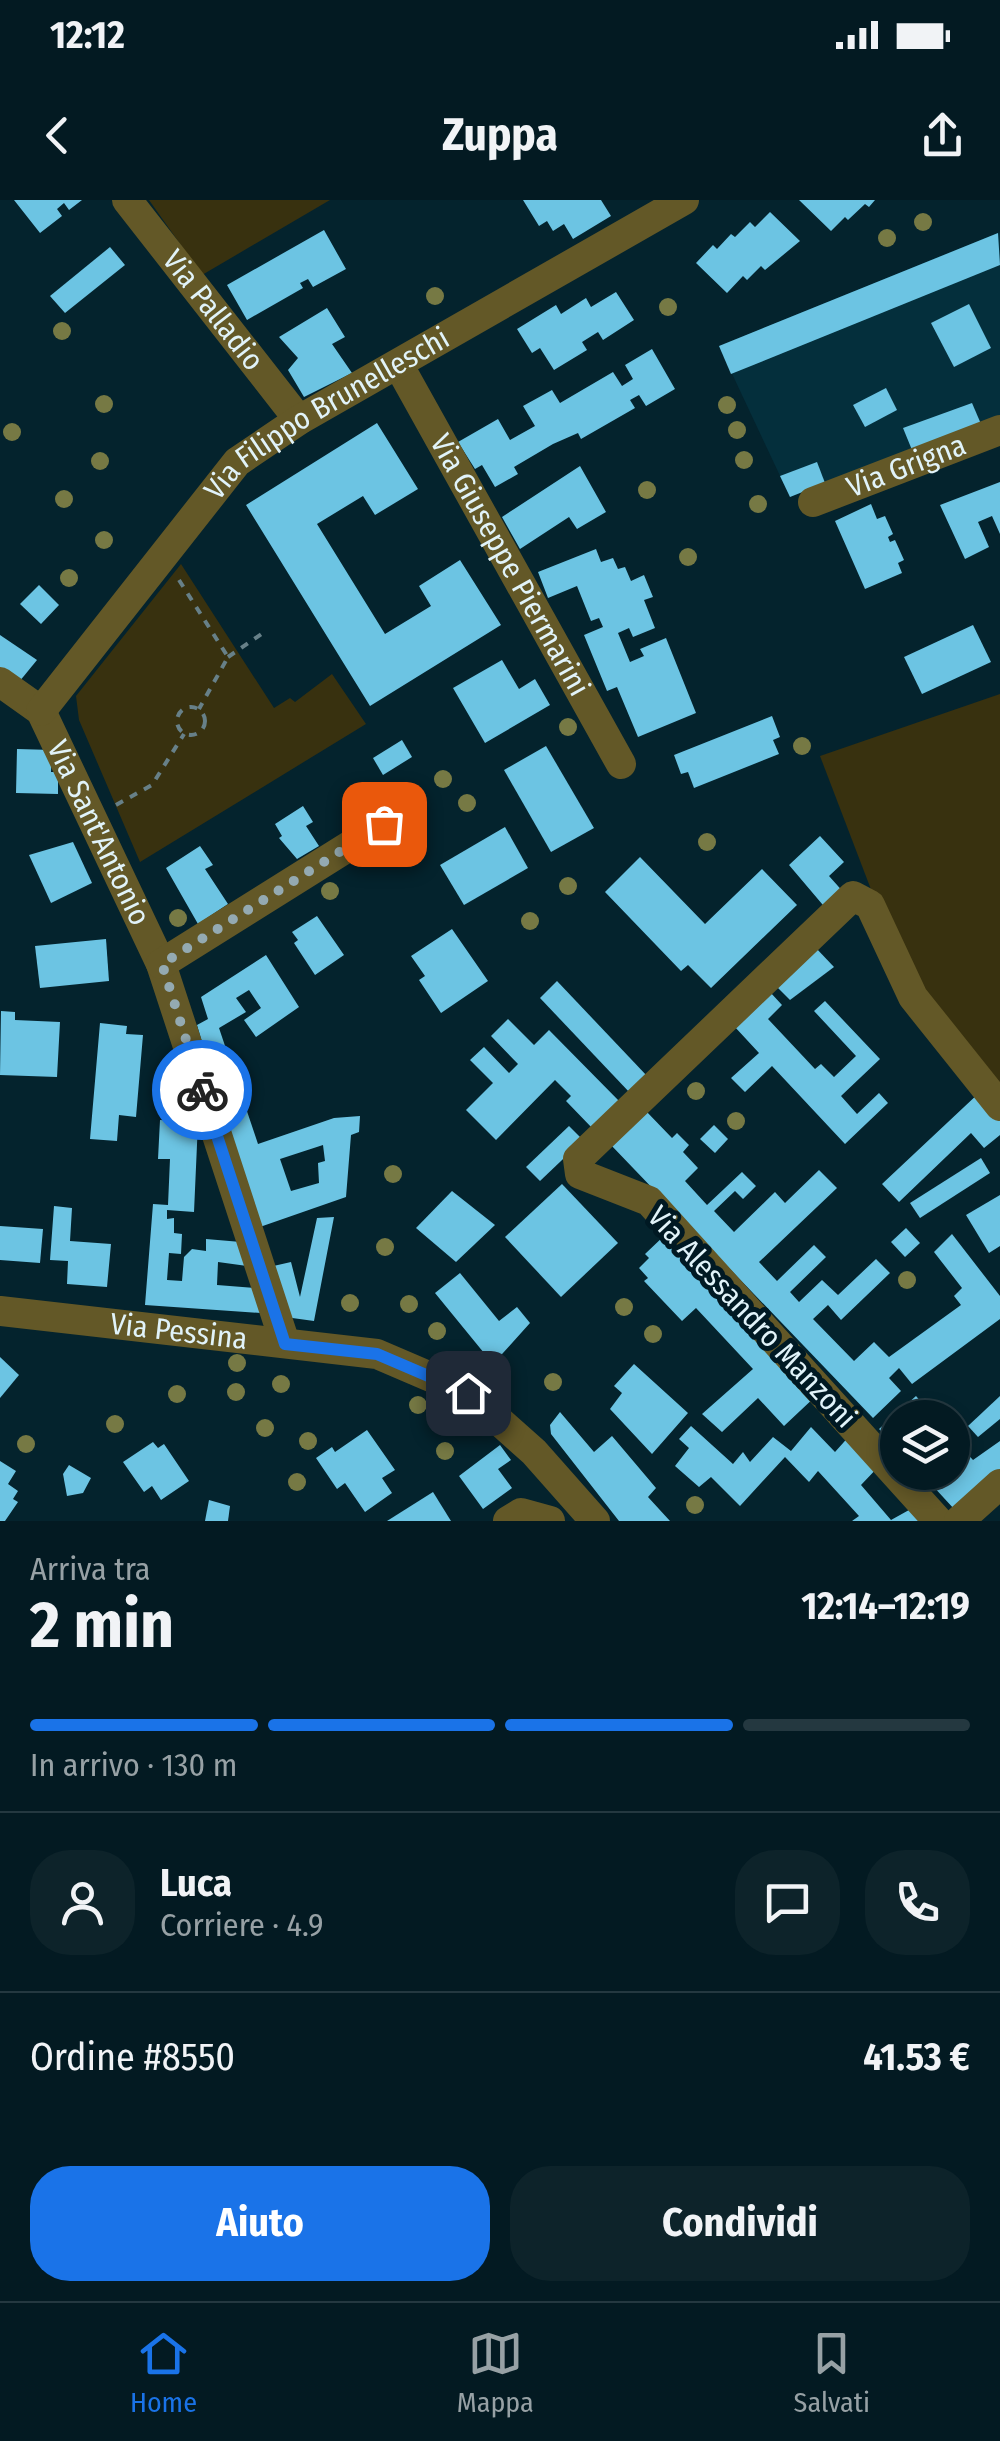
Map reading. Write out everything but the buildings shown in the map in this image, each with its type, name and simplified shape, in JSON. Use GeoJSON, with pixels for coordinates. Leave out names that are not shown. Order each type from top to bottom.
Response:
{"type":"FeatureCollection","features":[{"type":"Feature","properties":{"kind":"street","name":"Via Palladio"},"geometry":{"type":"LineString","coordinates":[[127,200],[299,420]]}},
{"type":"Feature","properties":{"kind":"street","name":"Via Filippo Brunelleschi"},"geometry":{"type":"LineString","coordinates":[[15,702],[162,555],[237,462],[299,420],[398,364],[645,210],[684,200]]}},
{"type":"Feature","properties":{"kind":"street","name":"Via Giuseppe Piermarini"},"geometry":{"type":"LineString","coordinates":[[398,364],[620,764]]}},
{"type":"Feature","properties":{"kind":"street","name":"Via Grigna"},"geometry":{"type":"LineString","coordinates":[[813,502],[1000,430]]}},
{"type":"Feature","properties":{"kind":"street","name":"Via Sant'Antonio"},"geometry":{"type":"LineString","coordinates":[[15,702],[94,817],[162,964],[285,1344]]}},
{"type":"Feature","properties":{"kind":"street"},"geometry":{"type":"LineString","coordinates":[[162,964],[410,808]]}},
{"type":"Feature","properties":{"kind":"street","name":"Via Alessandro Manzoni"},"geometry":{"type":"LineString","coordinates":[[938,1521],[648,1200],[593,1183],[580,1174],[581,1152],[852,896],[870,905],[913,997],[1000,1106]]}},
{"type":"Feature","properties":{"kind":"street","name":"Via Pessina"},"geometry":{"type":"LineString","coordinates":[[0,1311],[377,1354],[468,1393],[534,1452],[594,1521]]}},
{"type":"Feature","properties":{"kind":"street"},"geometry":{"type":"LineString","coordinates":[[536,1427],[606,1521]]}},
{"type":"Feature","properties":{"kind":"street"},"geometry":{"type":"LineString","coordinates":[[959,1521],[1000,1484]]}},
{"type":"Feature","properties":{"kind":"street"},"geometry":{"type":"LineString","coordinates":[[508,1521],[521,1513],[550,1521]]}},
{"type":"Feature","properties":{"kind":"path"},"geometry":{"type":"LineString","coordinates":[[162,555],[228,657]]}},
{"type":"Feature","properties":{"kind":"path"},"geometry":{"type":"LineString","coordinates":[[198,709],[228,657],[263,633]]}},
{"type":"Feature","properties":{"kind":"path"},"geometry":{"type":"LineString","coordinates":[[184,708],[198,709],[204,714],[203,728],[198,734],[184,734],[178,728],[178,714],[184,708]]}},
{"type":"Feature","properties":{"kind":"path"},"geometry":{"type":"LineString","coordinates":[[94,817],[152,785],[184,734]]}},
{"type":"Feature","properties":{"kind":"shaded area"},"geometry":{"type":"Polygon","coordinates":[[[149,200],[330,200],[202,275],[149,200]]]}},
{"type":"Feature","properties":{"kind":"shaded area"},"geometry":{"type":"Polygon","coordinates":[[[1000,232],[1000,416],[790,497],[719,346],[1000,232]]]}},
{"type":"Feature","properties":{"kind":"shaded area"},"geometry":{"type":"Polygon","coordinates":[[[181,564],[274,708],[290,698],[295,702],[332,674],[366,724],[140,862],[79,720],[76,696],[181,564]]]}},
{"type":"Feature","properties":{"kind":"shaded area"},"geometry":{"type":"Polygon","coordinates":[[[1000,694],[1000,1100],[956,1070],[880,913],[820,756],[1000,694]]]}},
{"type":"Feature","properties":{"kind":"way so far"},"geometry":{"type":"LineString","coordinates":[[202,1090],[162,964],[384,824]]}},
{"type":"Feature","properties":{"kind":"route"},"geometry":{"type":"LineString","coordinates":[[202,1090],[285,1344],[377,1354],[468,1393]]}}]}
